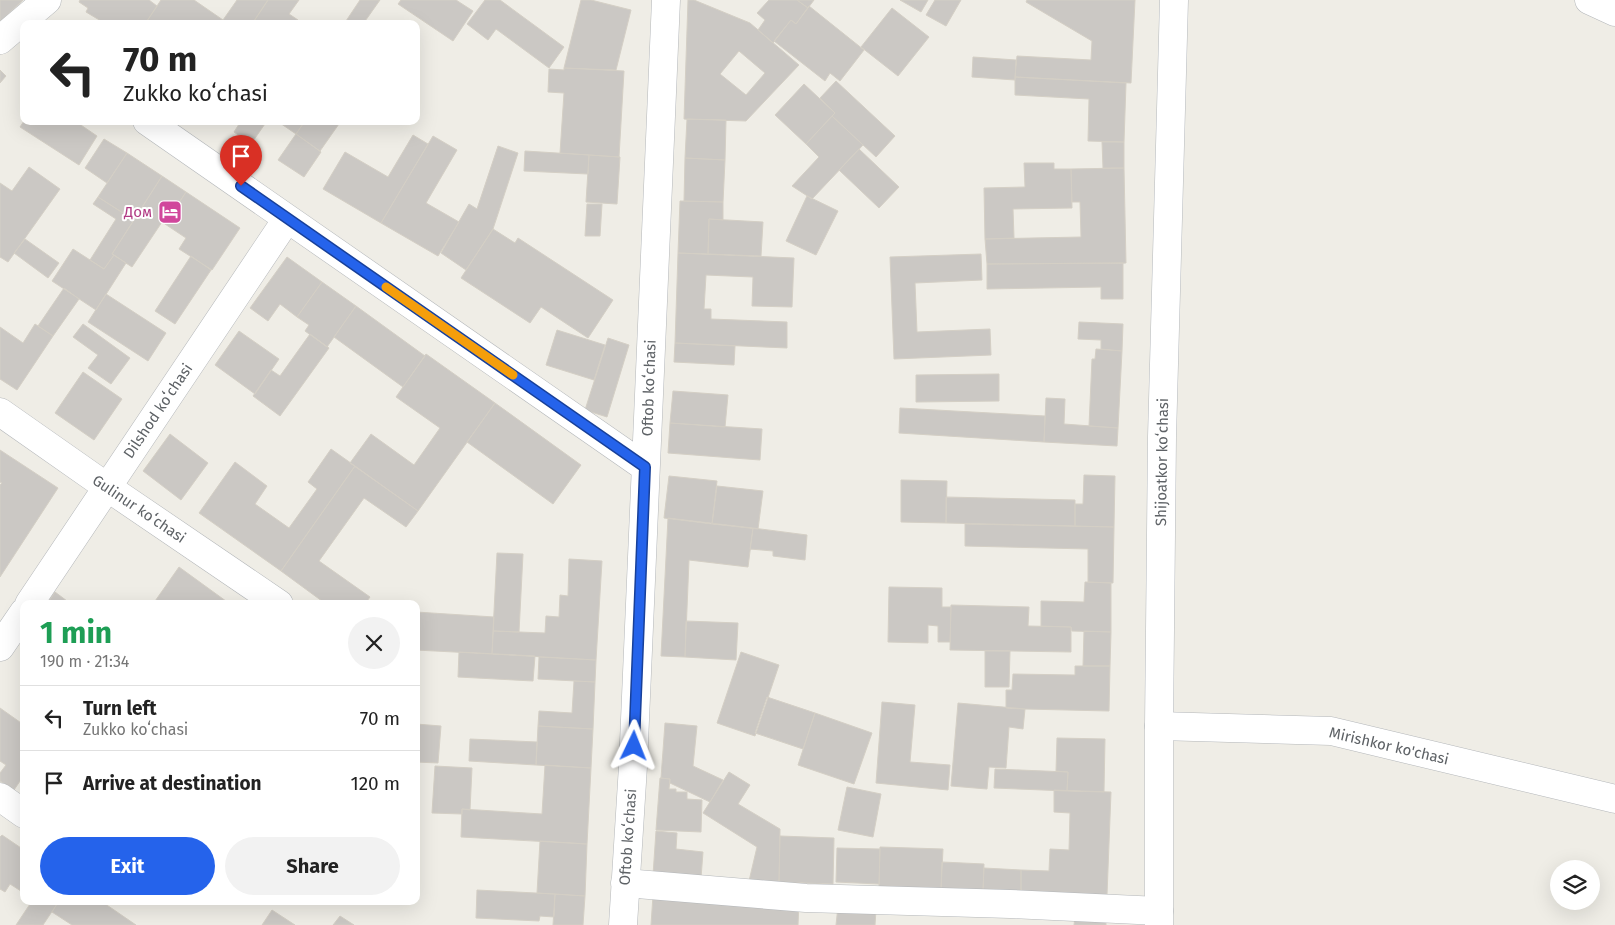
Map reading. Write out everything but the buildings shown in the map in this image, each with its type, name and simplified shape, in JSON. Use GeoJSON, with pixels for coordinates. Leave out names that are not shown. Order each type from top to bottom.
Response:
{"type":"FeatureCollection","features":[{"type":"Feature","properties":{"kind":"street"},"geometry":{"type":"LineString","coordinates":[[26,20],[47,0]]}},
{"type":"Feature","properties":{"kind":"street","name":"Oftob koʻchasi"},"geometry":{"type":"LineString","coordinates":[[623,925],[633,756],[666,0]]}},
{"type":"Feature","properties":{"kind":"street","name":"Shijoatkor koʻchasi"},"geometry":{"type":"LineString","coordinates":[[1159,918],[1162,437],[1174,0]]}},
{"type":"Feature","properties":{"kind":"street"},"geometry":{"type":"LineString","coordinates":[[1589,0],[1615,12]]}},
{"type":"Feature","properties":{"kind":"street"},"geometry":{"type":"LineString","coordinates":[[7,38],[20,26]]}},
{"type":"Feature","properties":{"kind":"street"},"geometry":{"type":"LineString","coordinates":[[153,125],[645,467]]}},
{"type":"Feature","properties":{"kind":"street","name":"Dilshod koʻchasi"},"geometry":{"type":"LineString","coordinates":[[32,600],[287,218]]}},
{"type":"Feature","properties":{"kind":"street","name":"Gulinur koʻchasi"},"geometry":{"type":"LineString","coordinates":[[0,412],[107,488],[273,600]]}},
{"type":"Feature","properties":{"kind":"street"},"geometry":{"type":"LineString","coordinates":[[0,647],[20,618]]}},
{"type":"Feature","properties":{"kind":"street","name":"Mirishkor ko'chasi"},"geometry":{"type":"LineString","coordinates":[[1159,726],[1331,731],[1615,799]]}},
{"type":"Feature","properties":{"kind":"street"},"geometry":{"type":"LineString","coordinates":[[0,797],[20,811]]}},
{"type":"Feature","properties":{"kind":"street"},"geometry":{"type":"LineString","coordinates":[[625,883],[806,898],[1010,904],[1159,918]]}},
{"type":"Feature","properties":{"kind":"slow traffic"},"geometry":{"type":"LineString","coordinates":[[386,287],[513,375]]}},
{"type":"Feature","properties":{"kind":"place","name":"Дом"},"geometry":{"type":"Point","coordinates":[170,212]}},
{"type":"Feature","properties":{"kind":"route"},"geometry":{"type":"LineString","coordinates":[[241,186],[645,467],[634,746]]}}]}
